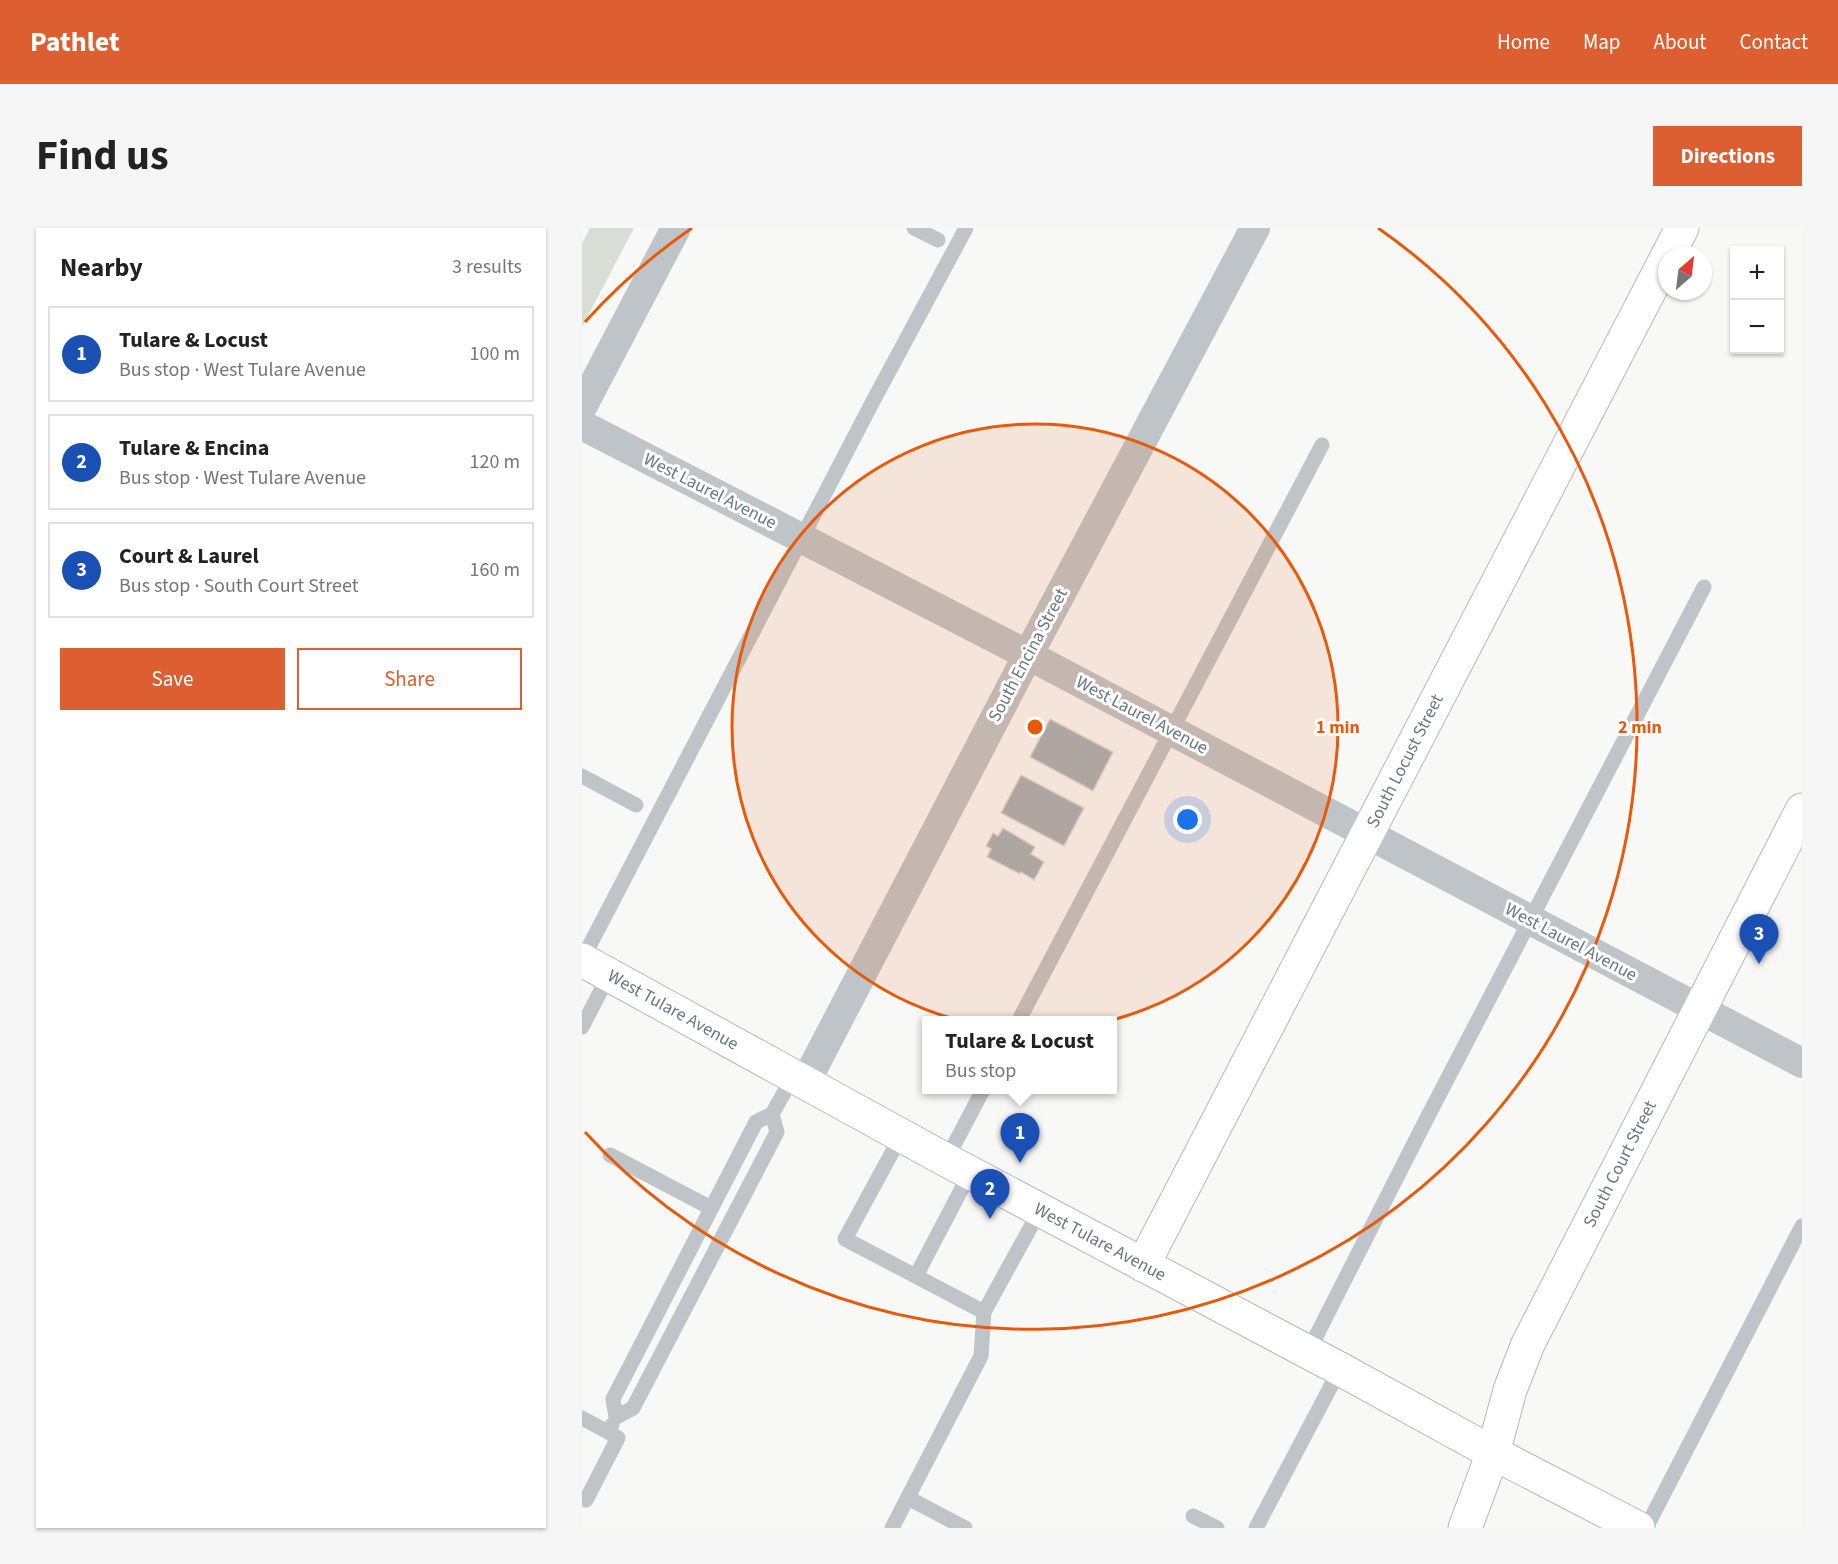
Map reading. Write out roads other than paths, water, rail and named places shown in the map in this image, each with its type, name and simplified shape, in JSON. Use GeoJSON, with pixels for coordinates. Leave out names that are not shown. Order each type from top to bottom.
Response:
{"type":"FeatureCollection","features":[{"type":"Feature","properties":{"kind":"street"},"geometry":{"type":"LineString","coordinates":[[582,407],[676,228]]}},
{"type":"Feature","properties":{"kind":"street","name":"South Encina Street"},"geometry":{"type":"LineString","coordinates":[[799,1080],[1255,228]]}},
{"type":"Feature","properties":{"kind":"street","name":"South Locust Street"},"geometry":{"type":"LineString","coordinates":[[1672,246],[1682,228]]}},
{"type":"Feature","properties":{"kind":"street","name":"South Locust Street"},"geometry":{"type":"LineString","coordinates":[[1143,1265],[1658,273]]}},
{"type":"Feature","properties":{"kind":"street","name":"West Laurel Avenue"},"geometry":{"type":"LineString","coordinates":[[582,425],[1028,655],[1802,1063]]}},
{"type":"Feature","properties":{"kind":"street","name":"South Court Street"},"geometry":{"type":"LineString","coordinates":[[1465,1528],[1493,1453],[1510,1390],[1528,1344],[1802,810]]}},
{"type":"Feature","properties":{"kind":"street","name":"West Tulare Avenue"},"geometry":{"type":"LineString","coordinates":[[591,965],[958,1167],[1638,1528]]}},
{"type":"Feature","properties":{"kind":"lane"},"geometry":{"type":"LineString","coordinates":[[914,228],[938,240]]}},
{"type":"Feature","properties":{"kind":"lane"},"geometry":{"type":"LineString","coordinates":[[582,1027],[591,965],[802,539],[966,228]]}},
{"type":"Feature","properties":{"kind":"lane"},"geometry":{"type":"LineString","coordinates":[[1021,1016],[1322,445]]}},
{"type":"Feature","properties":{"kind":"lane"},"geometry":{"type":"LineString","coordinates":[[1308,1352],[1426,1118],[1704,587]]}},
{"type":"Feature","properties":{"kind":"lane"},"geometry":{"type":"LineString","coordinates":[[582,776],[636,805]]}},
{"type":"Feature","properties":{"kind":"lane"},"geometry":{"type":"LineString","coordinates":[[616,1417],[613,1399],[756,1122],[772,1114],[799,1080]]}},
{"type":"Feature","properties":{"kind":"lane"},"geometry":{"type":"LineString","coordinates":[[916,1276],[958,1167],[981,1094]]}},
{"type":"Feature","properties":{"kind":"lane"},"geometry":{"type":"LineString","coordinates":[[608,1432],[616,1417],[633,1408],[777,1132],[772,1114]]}},
{"type":"Feature","properties":{"kind":"lane"},"geometry":{"type":"LineString","coordinates":[[901,1136],[845,1239],[984,1312]]}},
{"type":"Feature","properties":{"kind":"lane"},"geometry":{"type":"LineString","coordinates":[[610,1155],[711,1208]]}},
{"type":"Feature","properties":{"kind":"lane"},"geometry":{"type":"LineString","coordinates":[[892,1528],[981,1356],[984,1312],[1040,1210]]}},
{"type":"Feature","properties":{"kind":"lane"},"geometry":{"type":"LineString","coordinates":[[1646,1528],[1802,1226]]}},
{"type":"Feature","properties":{"kind":"lane"},"geometry":{"type":"LineString","coordinates":[[1257,1528],[1340,1369]]}},
{"type":"Feature","properties":{"kind":"lane"},"geometry":{"type":"LineString","coordinates":[[582,1418],[618,1438],[586,1500]]}},
{"type":"Feature","properties":{"kind":"lane"},"geometry":{"type":"LineString","coordinates":[[908,1498],[965,1528]]}},
{"type":"Feature","properties":{"kind":"lane"},"geometry":{"type":"LineString","coordinates":[[1193,1516],[1217,1528]]}},
{"type":"Feature","properties":{"kind":"place","name":"Court & Laurel"},"geometry":{"type":"Point","coordinates":[1759,964]}},
{"type":"Feature","properties":{"kind":"place","name":"Tulare & Locust"},"geometry":{"type":"Point","coordinates":[1020,1163]}},
{"type":"Feature","properties":{"kind":"place","name":"Tulare & Encina"},"geometry":{"type":"Point","coordinates":[990,1219]}}]}
